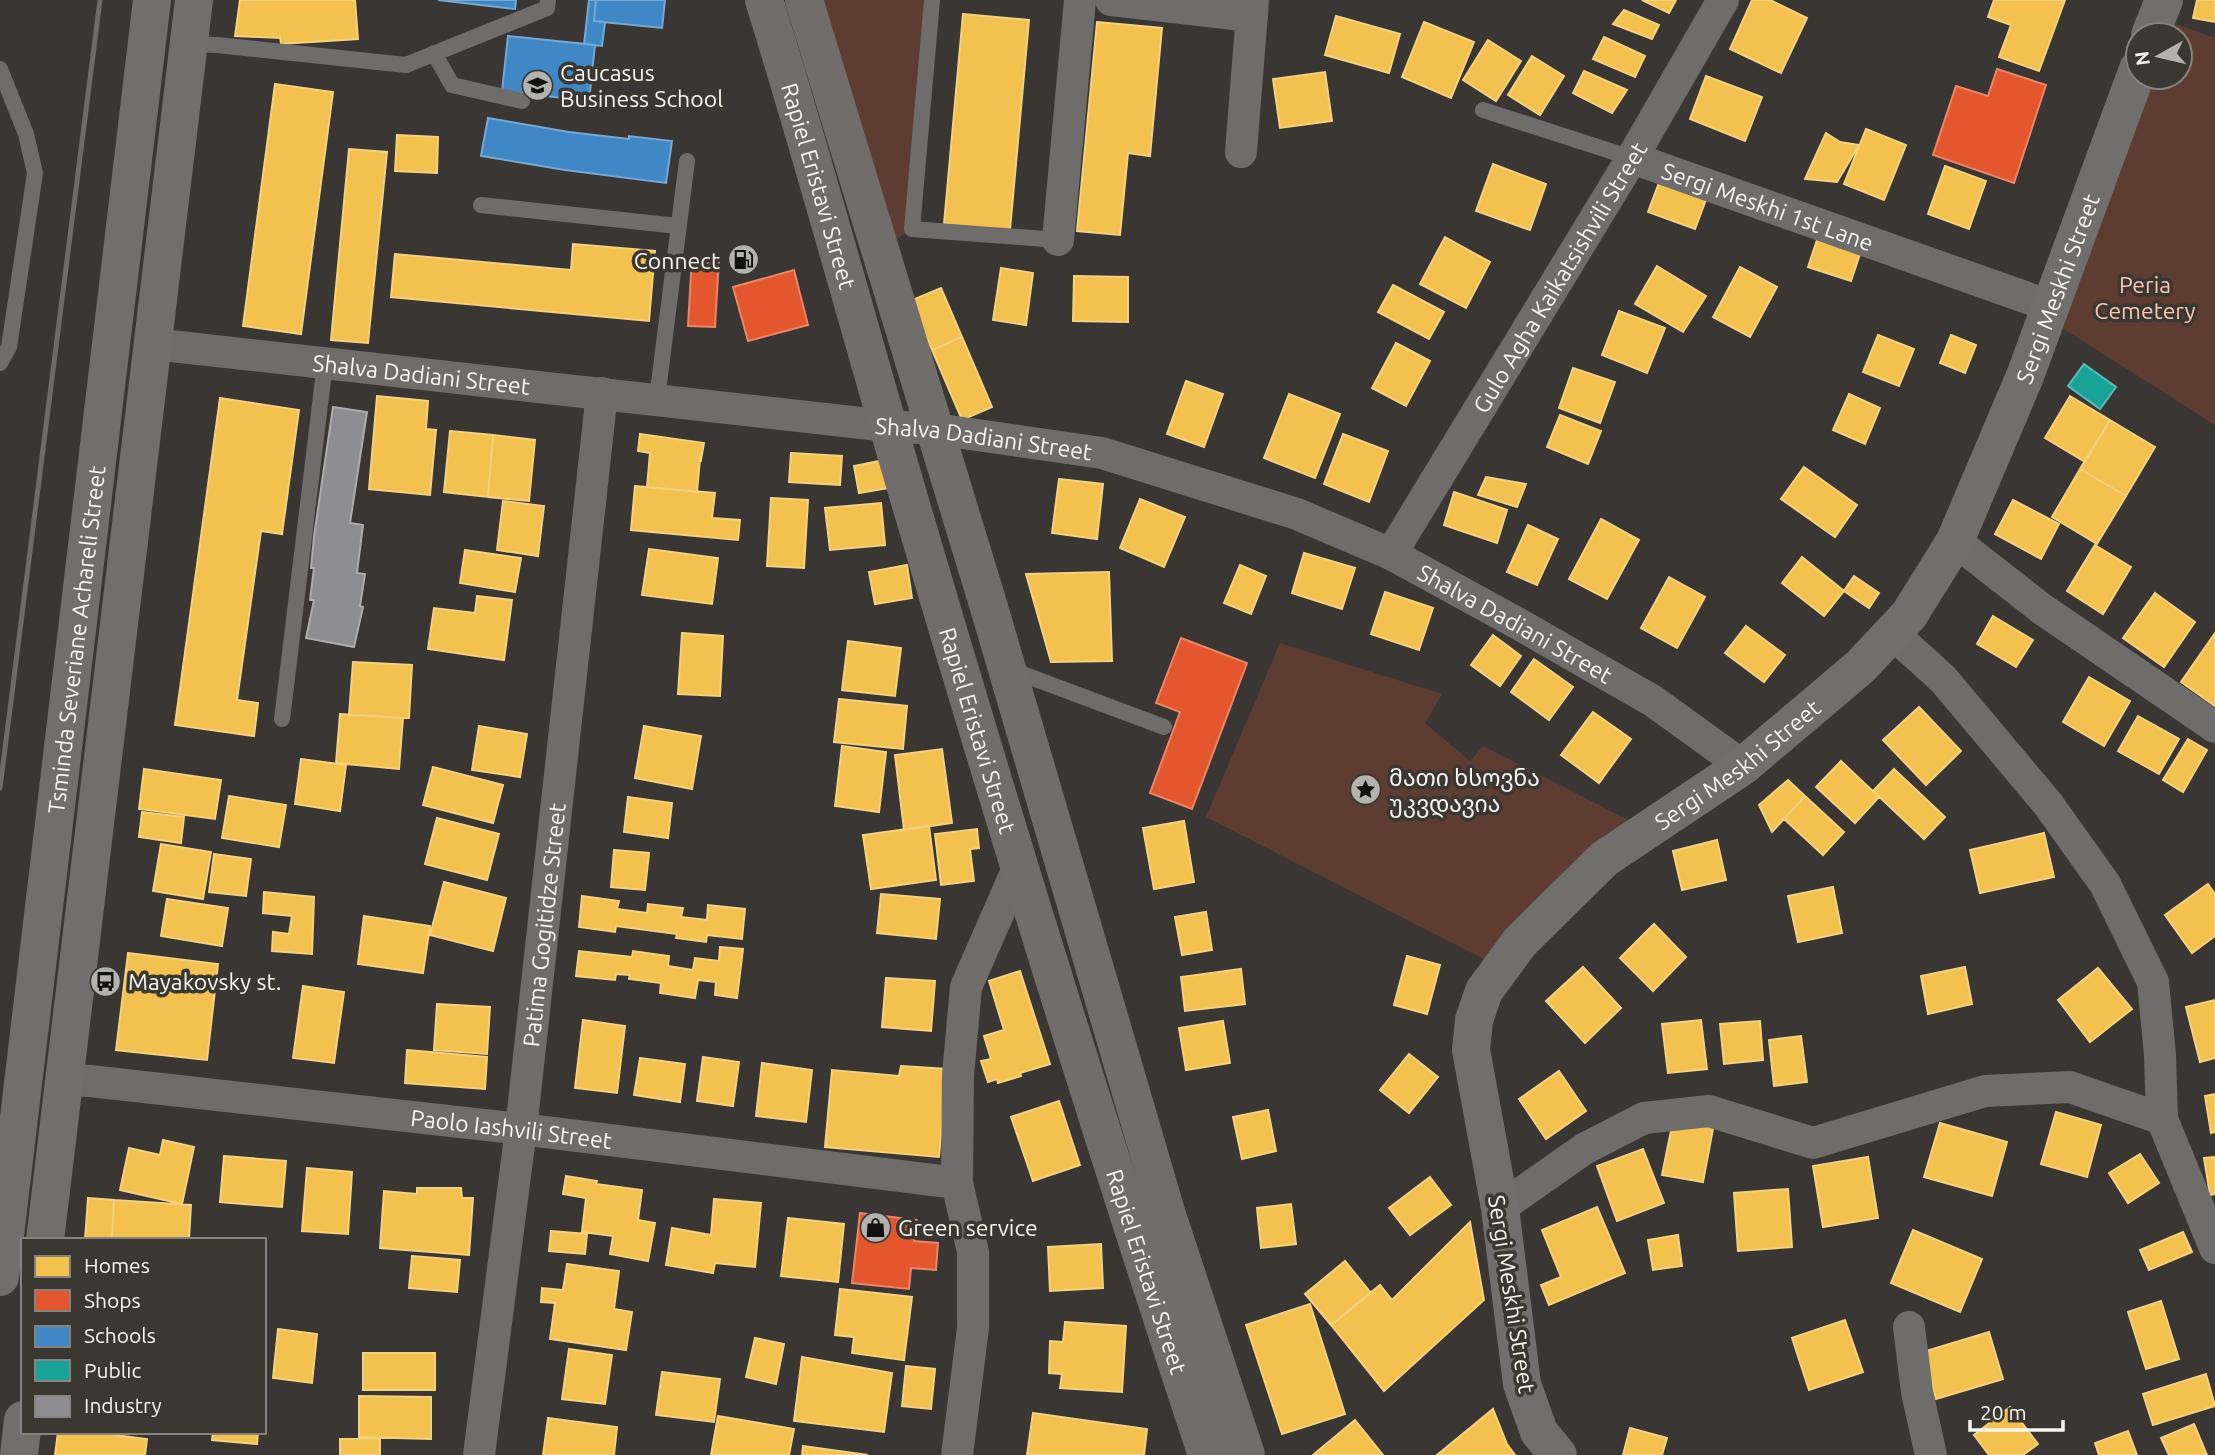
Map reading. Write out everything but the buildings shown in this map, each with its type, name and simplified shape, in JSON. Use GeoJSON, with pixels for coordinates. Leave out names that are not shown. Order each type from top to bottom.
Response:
{"type":"FeatureCollection","features":[{"type":"Feature","properties":{"kind":"main road","name":"Tsminda Severiane Achareli Street"},"geometry":{"type":"LineString","coordinates":[[0,1277],[8,1147],[152,0]]}},
{"type":"Feature","properties":{"kind":"main road","name":"Tsminda Severiane Achareli Street"},"geometry":{"type":"LineString","coordinates":[[45,1238],[194,0]]}},
{"type":"Feature","properties":{"kind":"main road","name":"Rapiel Eristavi Street"},"geometry":{"type":"LineString","coordinates":[[764,0],[1019,866],[1131,1227],[1207,1455]]}},
{"type":"Feature","properties":{"kind":"main road","name":"Rapiel Eristavi Street"},"geometry":{"type":"LineString","coordinates":[[804,0],[935,429],[1163,1202],[1246,1455]]}},
{"type":"Feature","properties":{"kind":"main road"},"geometry":{"type":"LineString","coordinates":[[2156,21],[2164,0]]}},
{"type":"Feature","properties":{"kind":"main road","name":"Sergi Meskhi Street"},"geometry":{"type":"LineString","coordinates":[[1559,1455],[1539,1432],[1522,1384],[1500,1208],[1471,1050],[1474,1020],[1484,991],[1520,943],[1604,859],[1743,766],[1860,667],[1909,615],[1955,541],[2025,376],[2130,91]]}},
{"type":"Feature","properties":{"kind":"main road"},"geometry":{"type":"LineString","coordinates":[[19,1455],[21,1434]]}},
{"type":"Feature","properties":{"kind":"street"},"geometry":{"type":"LineString","coordinates":[[1058,240],[1080,0]]}},
{"type":"Feature","properties":{"kind":"street"},"geometry":{"type":"LineString","coordinates":[[1111,0],[1257,5],[1241,152]]}},
{"type":"Feature","properties":{"kind":"street","name":"Gulo Agha Kaikatsishvili Street"},"geometry":{"type":"LineString","coordinates":[[1391,554],[1632,158],[1723,0]]}},
{"type":"Feature","properties":{"kind":"street","name":"Sergi Meskhi 1st Lane"},"geometry":{"type":"LineString","coordinates":[[1632,158],[2050,306]]}},
{"type":"Feature","properties":{"kind":"street","name":"Shalva Dadiani Street"},"geometry":{"type":"LineString","coordinates":[[153,344],[935,429],[1102,453],[1297,514],[1391,554],[1653,701],[1743,766]]}},
{"type":"Feature","properties":{"kind":"street","name":"Patima Gogitidze Street"},"geometry":{"type":"LineString","coordinates":[[479,1455],[521,1129],[602,393]]}},
{"type":"Feature","properties":{"kind":"street"},"geometry":{"type":"LineString","coordinates":[[1955,541],[2042,609],[2215,727]]}},
{"type":"Feature","properties":{"kind":"street"},"geometry":{"type":"LineString","coordinates":[[1892,633],[1943,679],[2048,804],[2105,884],[2153,982],[2160,1055],[2162,1119],[2215,1248]]}},
{"type":"Feature","properties":{"kind":"street"},"geometry":{"type":"LineString","coordinates":[[957,1455],[974,1315],[973,1252],[957,1183],[958,1075],[966,987],[1019,866]]}},
{"type":"Feature","properties":{"kind":"street","name":"Paolo Iashvili Street"},"geometry":{"type":"LineString","coordinates":[[64,1080],[521,1129],[957,1183]]}},
{"type":"Feature","properties":{"kind":"street"},"geometry":{"type":"LineString","coordinates":[[1500,1208],[1584,1149],[1644,1118],[1709,1111],[1813,1143],[1985,1091],[2070,1087],[2162,1119]]}},
{"type":"Feature","properties":{"kind":"street"},"geometry":{"type":"LineString","coordinates":[[1909,1327],[1917,1392],[1931,1455]]}},
{"type":"Feature","properties":{"kind":"lane"},"geometry":{"type":"LineString","coordinates":[[189,44],[406,65],[547,8],[548,0]]}},
{"type":"Feature","properties":{"kind":"lane"},"geometry":{"type":"LineString","coordinates":[[932,0],[912,229],[1058,240]]}},
{"type":"Feature","properties":{"kind":"lane"},"geometry":{"type":"LineString","coordinates":[[434,53],[452,85],[522,101]]}},
{"type":"Feature","properties":{"kind":"lane"},"geometry":{"type":"LineString","coordinates":[[0,69],[26,134],[35,173],[9,346],[0,363]]}},
{"type":"Feature","properties":{"kind":"lane","name":"Sergi Meskhi 1st Lane"},"geometry":{"type":"LineString","coordinates":[[1483,110],[1632,158]]}},
{"type":"Feature","properties":{"kind":"lane"},"geometry":{"type":"LineString","coordinates":[[657,399],[687,161]]}},
{"type":"Feature","properties":{"kind":"lane"},"geometry":{"type":"LineString","coordinates":[[481,205],[678,226]]}},
{"type":"Feature","properties":{"kind":"lane"},"geometry":{"type":"LineString","coordinates":[[282,719],[325,363]]}},
{"type":"Feature","properties":{"kind":"lane"},"geometry":{"type":"LineString","coordinates":[[1006,668],[1164,727]]}},
{"type":"Feature","properties":{"kind":"green space"},"geometry":{"type":"Polygon","coordinates":[[[804,0],[932,0],[912,229],[880,250],[804,0]]]}},
{"type":"Feature","properties":{"kind":"green space","name":"Peria Cemetery"},"geometry":{"type":"Polygon","coordinates":[[[2194,30],[2215,38],[2215,425],[2059,326],[2146,91],[2194,91],[2194,30]]]}},
{"type":"Feature","properties":{"kind":"green space"},"geometry":{"type":"Polygon","coordinates":[[[1280,643],[1442,694],[1425,723],[1470,761],[1483,746],[1648,830],[1501,968],[1206,817],[1280,643]]]}},
{"type":"Feature","properties":{"kind":"railway"},"geometry":{"type":"LineString","coordinates":[[0,788],[100,0]]}},
{"type":"Feature","properties":{"kind":"place","name":"Caucasus Business School"},"geometry":{"type":"Point","coordinates":[537,85]}},
{"type":"Feature","properties":{"kind":"place","name":"Connect"},"geometry":{"type":"Point","coordinates":[743,260]}},
{"type":"Feature","properties":{"kind":"place","name":"მათი ხსოვნა უკვდავია"},"geometry":{"type":"Point","coordinates":[1366,790]}},
{"type":"Feature","properties":{"kind":"place","name":"Mayakovsky st."},"geometry":{"type":"Point","coordinates":[105,981]}},
{"type":"Feature","properties":{"kind":"place","name":"Green service"},"geometry":{"type":"Point","coordinates":[875,1227]}}]}
